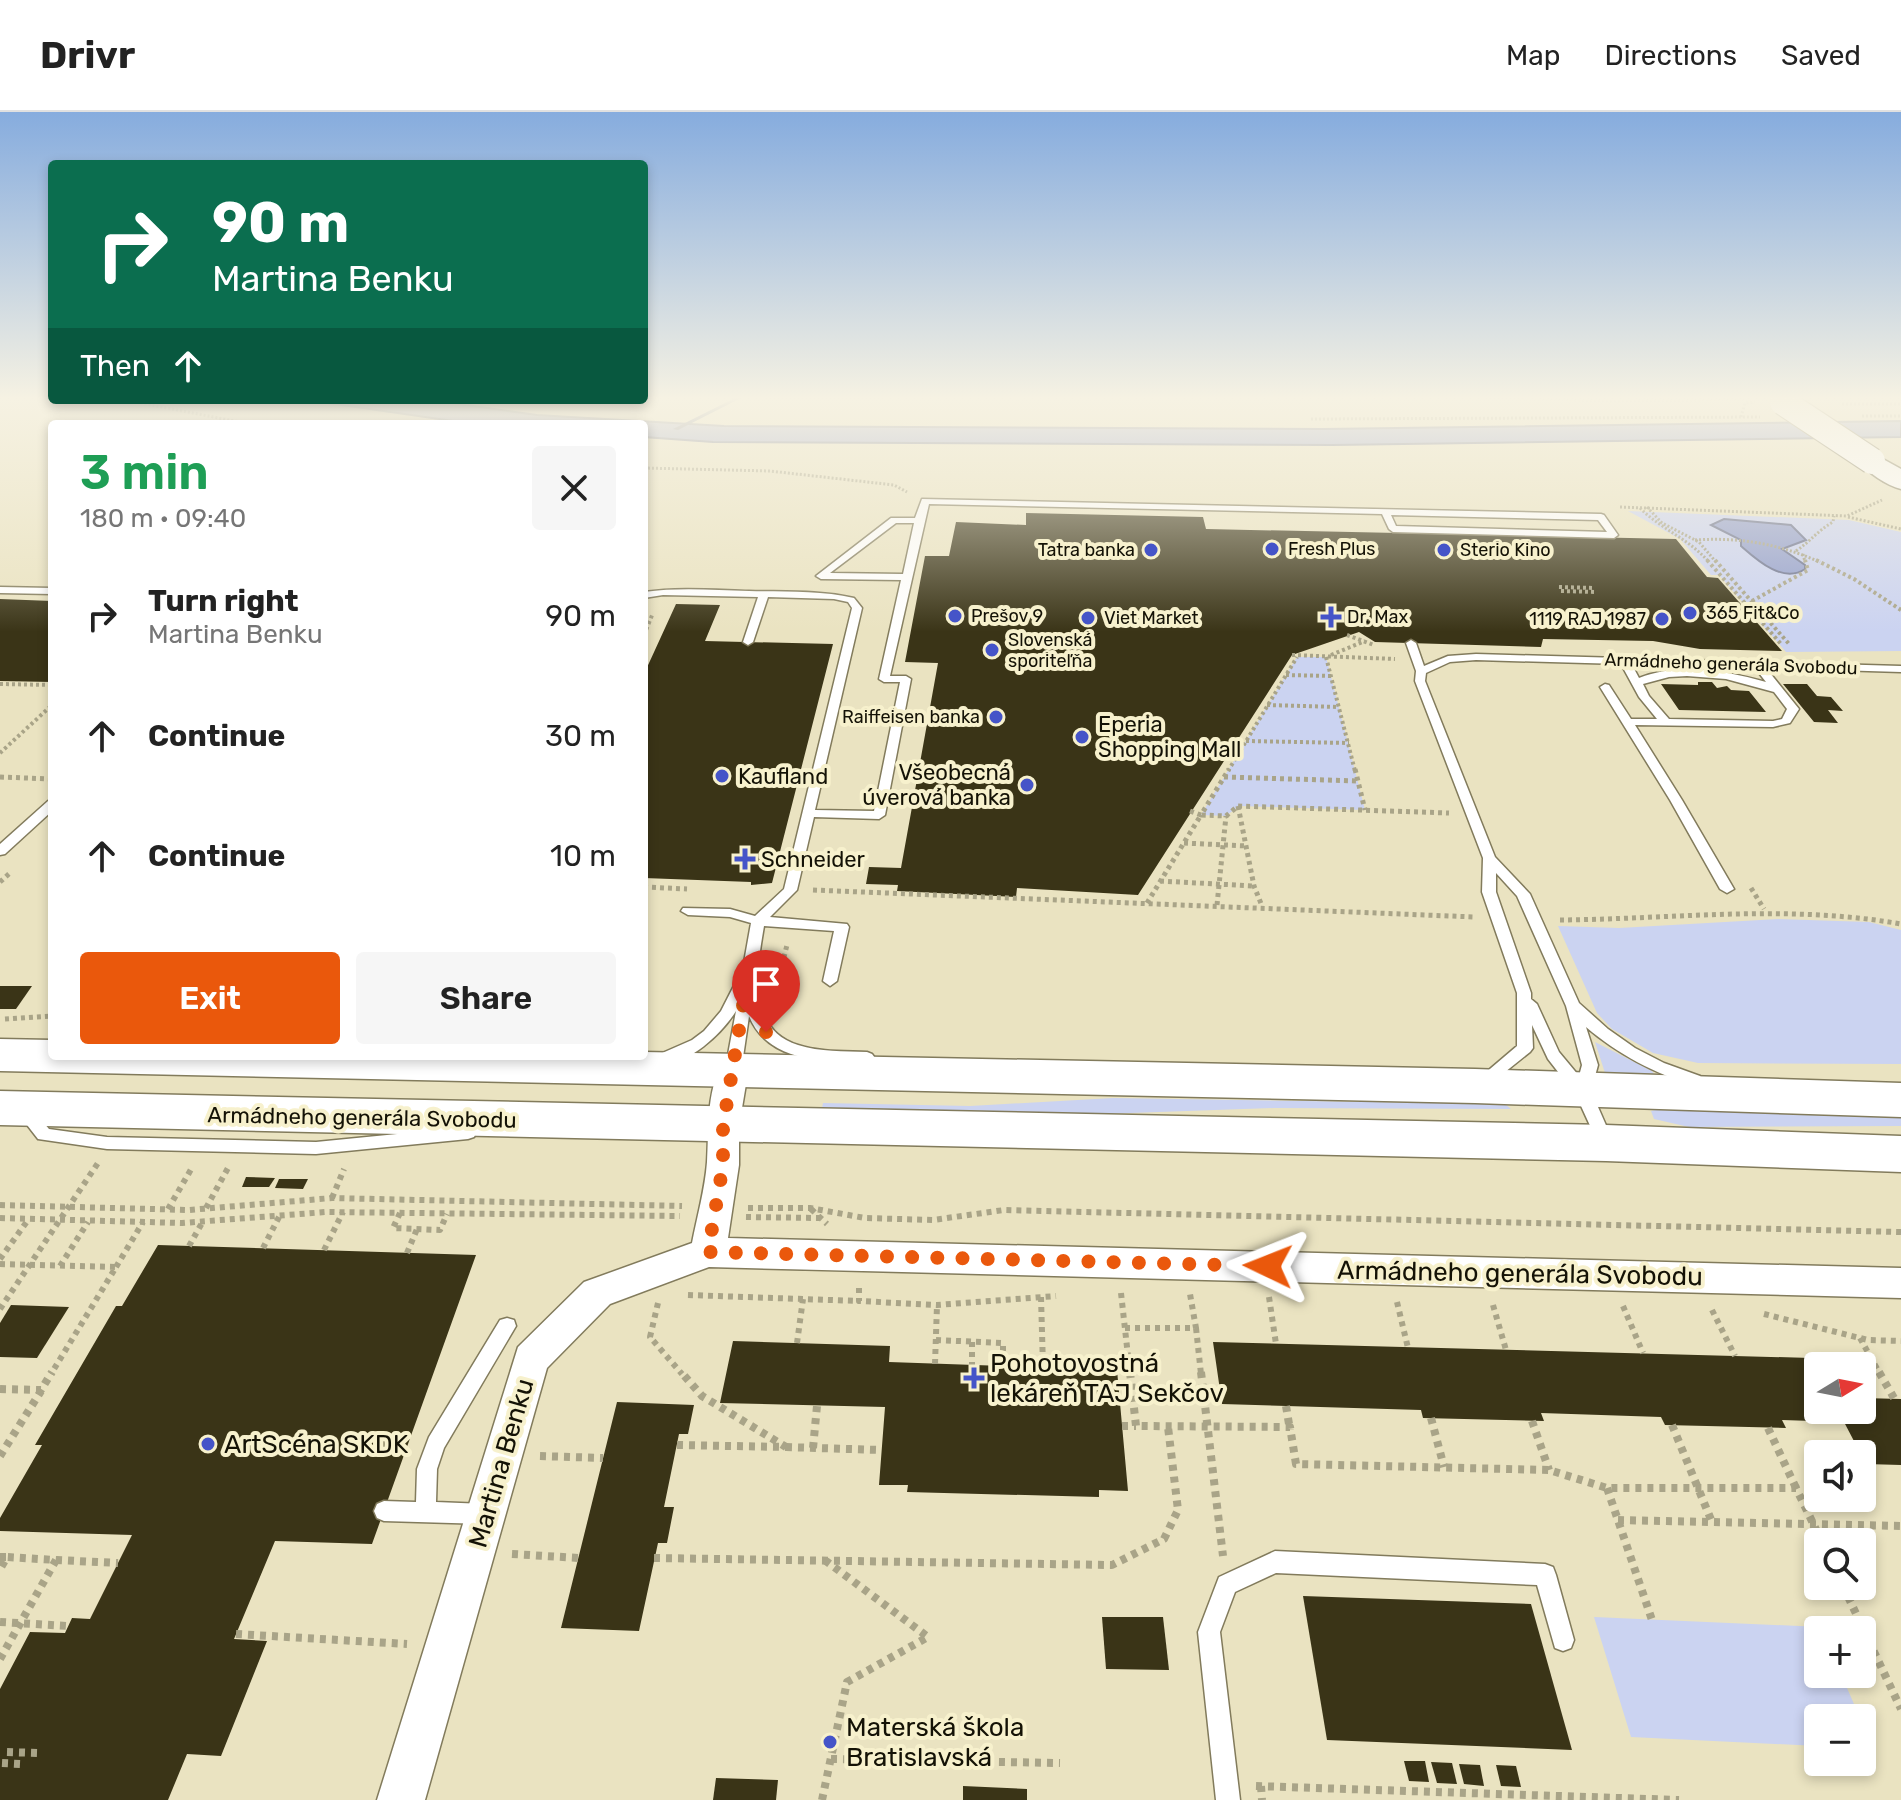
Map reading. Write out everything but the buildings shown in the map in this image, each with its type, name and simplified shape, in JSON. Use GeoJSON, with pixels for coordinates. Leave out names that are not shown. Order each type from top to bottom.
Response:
{"type":"FeatureCollection","features":[{"type":"Feature","properties":{"kind":"street"},"geometry":{"type":"LineString","coordinates":[[0,1055],[48,1056]]}},
{"type":"Feature","properties":{"kind":"street"},"geometry":{"type":"LineString","coordinates":[[245,1060],[1475,1086],[1583,1092],[1901,1100]]}},
{"type":"Feature","properties":{"kind":"street"},"geometry":{"type":"LineString","coordinates":[[712,1226],[723,1165],[723,1126],[733,1072]]}},
{"type":"Feature","properties":{"kind":"street","name":"Armádneho generála Svobodu"},"geometry":{"type":"LineString","coordinates":[[11,1108],[1606,1143],[1901,1154]]}},
{"type":"Feature","properties":{"kind":"street","name":"Armádneho generála Svobodu"},"geometry":{"type":"LineString","coordinates":[[712,1226],[1901,1283]]}},
{"type":"Feature","properties":{"kind":"street","name":"Martina Benku"},"geometry":{"type":"LineString","coordinates":[[401,1800],[447,1647],[500,1527],[531,1359],[597,1293],[712,1226]]}},
{"type":"Feature","properties":{"kind":"lane"},"geometry":{"type":"LineString","coordinates":[[808,813],[879,815],[906,679],[884,679],[925,501],[1601,517],[1614,535],[1393,529],[1385,512]]}},
{"type":"Feature","properties":{"kind":"lane"},"geometry":{"type":"LineString","coordinates":[[906,577],[821,576],[894,520],[919,521]]}},
{"type":"Feature","properties":{"kind":"lane"},"geometry":{"type":"LineString","coordinates":[[0,590],[48,591]]}},
{"type":"Feature","properties":{"kind":"lane"},"geometry":{"type":"LineString","coordinates":[[648,594],[663,592],[834,596],[851,600],[857,608],[790,890],[758,921],[733,1072]]}},
{"type":"Feature","properties":{"kind":"lane"},"geometry":{"type":"LineString","coordinates":[[748,642],[764,594]]}},
{"type":"Feature","properties":{"kind":"lane"},"geometry":{"type":"LineString","coordinates":[[1411,643],[1421,671],[1420,681],[1489,858],[1489,892],[1524,993],[1553,1055],[1583,1092],[1606,1143]]}},
{"type":"Feature","properties":{"kind":"lane","name":"Armádneho generála Svobodu"},"geometry":{"type":"LineString","coordinates":[[1421,671],[1435,663],[1463,657],[1901,669]]}},
{"type":"Feature","properties":{"kind":"lane"},"geometry":{"type":"LineString","coordinates":[[1625,661],[1665,722]]}},
{"type":"Feature","properties":{"kind":"lane"},"geometry":{"type":"LineString","coordinates":[[1626,722],[1780,723],[1790,718],[1793,709],[1758,665]]}},
{"type":"Feature","properties":{"kind":"lane"},"geometry":{"type":"LineString","coordinates":[[1637,683],[1667,675],[1727,675],[1777,689]]}},
{"type":"Feature","properties":{"kind":"lane"},"geometry":{"type":"LineString","coordinates":[[1605,687],[1727,889]]}},
{"type":"Feature","properties":{"kind":"lane"},"geometry":{"type":"LineString","coordinates":[[0,851],[48,808]]}},
{"type":"Feature","properties":{"kind":"lane"},"geometry":{"type":"LineString","coordinates":[[1489,858],[1523,894],[1537,919],[1573,1006],[1590,1065],[1583,1092]]}},
{"type":"Feature","properties":{"kind":"lane"},"geometry":{"type":"LineString","coordinates":[[688,911],[730,913],[758,921],[842,927],[830,981]]}},
{"type":"Feature","properties":{"kind":"lane"},"geometry":{"type":"LineString","coordinates":[[552,1060],[608,1068],[680,1054],[705,1040],[724,1021],[749,970]]}},
{"type":"Feature","properties":{"kind":"lane"},"geometry":{"type":"LineString","coordinates":[[749,970],[760,1025],[769,1035],[790,1048],[1096,1080]]}},
{"type":"Feature","properties":{"kind":"lane"},"geometry":{"type":"LineString","coordinates":[[1475,1086],[1525,1048],[1524,993]]}},
{"type":"Feature","properties":{"kind":"lane"},"geometry":{"type":"LineString","coordinates":[[1573,1006],[1610,1041],[1635,1057],[1668,1072],[1741,1095]]}},
{"type":"Feature","properties":{"kind":"lane"},"geometry":{"type":"LineString","coordinates":[[426,1512],[427,1469],[436,1444],[507,1326]]}},
{"type":"Feature","properties":{"kind":"lane"},"geometry":{"type":"LineString","coordinates":[[384,1511],[426,1512],[500,1527]]}},
{"type":"Feature","properties":{"kind":"lane"},"geometry":{"type":"LineString","coordinates":[[1227,1793],[1209,1632],[1227,1585],[1275,1562],[1545,1575],[1563,1640]]}},
{"type":"Feature","properties":{"kind":"path"},"geometry":{"type":"LineString","coordinates":[[803,475],[894,485],[909,493]]}},
{"type":"Feature","properties":{"kind":"path"},"geometry":{"type":"LineString","coordinates":[[1639,507],[1655,523],[1692,543],[1790,655]]}},
{"type":"Feature","properties":{"kind":"path"},"geometry":{"type":"LineString","coordinates":[[1647,507],[1662,523],[1695,540],[1792,646]]}},
{"type":"Feature","properties":{"kind":"path"},"geometry":{"type":"LineString","coordinates":[[1796,551],[1811,541],[1815,532],[1833,522],[1834,516]]}},
{"type":"Feature","properties":{"kind":"path"},"geometry":{"type":"LineString","coordinates":[[1847,516],[1901,529]]}},
{"type":"Feature","properties":{"kind":"path"},"geometry":{"type":"LineString","coordinates":[[1695,540],[1739,539],[1796,551],[1847,575],[1901,610]]}},
{"type":"Feature","properties":{"kind":"path"},"geometry":{"type":"LineString","coordinates":[[1752,601],[1808,570],[1802,554]]}},
{"type":"Feature","properties":{"kind":"path"},"geometry":{"type":"LineString","coordinates":[[1560,589],[1596,590]]}},
{"type":"Feature","properties":{"kind":"path"},"geometry":{"type":"LineString","coordinates":[[1347,635],[1374,645]]}},
{"type":"Feature","properties":{"kind":"path"},"geometry":{"type":"LineString","coordinates":[[1326,657],[1365,641]]}},
{"type":"Feature","properties":{"kind":"path"},"geometry":{"type":"LineString","coordinates":[[1147,903],[1286,675],[1294,656],[1395,659],[1391,645]]}},
{"type":"Feature","properties":{"kind":"path"},"geometry":{"type":"LineString","coordinates":[[1190,811],[1201,815],[1226,816],[1238,806],[1365,810],[1326,657]]}},
{"type":"Feature","properties":{"kind":"path"},"geometry":{"type":"LineString","coordinates":[[1286,675],[1331,676]]}},
{"type":"Feature","properties":{"kind":"path"},"geometry":{"type":"LineString","coordinates":[[0,684],[48,685]]}},
{"type":"Feature","properties":{"kind":"path"},"geometry":{"type":"LineString","coordinates":[[1267,705],[1339,707]]}},
{"type":"Feature","properties":{"kind":"path"},"geometry":{"type":"LineString","coordinates":[[0,753],[48,709]]}},
{"type":"Feature","properties":{"kind":"path"},"geometry":{"type":"LineString","coordinates":[[1246,741],[1349,743]]}},
{"type":"Feature","properties":{"kind":"path"},"geometry":{"type":"LineString","coordinates":[[0,777],[48,779]]}},
{"type":"Feature","properties":{"kind":"path"},"geometry":{"type":"LineString","coordinates":[[1224,777],[1359,781]]}},
{"type":"Feature","properties":{"kind":"path"},"geometry":{"type":"LineString","coordinates":[[1238,806],[1254,886],[1262,906]]}},
{"type":"Feature","properties":{"kind":"path"},"geometry":{"type":"LineString","coordinates":[[1217,905],[1226,816]]}},
{"type":"Feature","properties":{"kind":"path"},"geometry":{"type":"LineString","coordinates":[[1184,843],[1247,846]]}},
{"type":"Feature","properties":{"kind":"path"},"geometry":{"type":"LineString","coordinates":[[1160,881],[1254,886]]}},
{"type":"Feature","properties":{"kind":"path"},"geometry":{"type":"LineString","coordinates":[[822,890],[1479,917]]}},
{"type":"Feature","properties":{"kind":"path"},"geometry":{"type":"LineString","coordinates":[[1555,920],[1622,921],[1764,909],[1864,916],[1901,924]]}},
{"type":"Feature","properties":{"kind":"path"},"geometry":{"type":"LineString","coordinates":[[0,1019],[48,1016]]}},
{"type":"Feature","properties":{"kind":"path"},"geometry":{"type":"LineString","coordinates":[[0,1309],[100,1160]]}},
{"type":"Feature","properties":{"kind":"path"},"geometry":{"type":"LineString","coordinates":[[168,1210],[196,1162]]}},
{"type":"Feature","properties":{"kind":"path"},"geometry":{"type":"LineString","coordinates":[[206,1209],[230,1163]]}},
{"type":"Feature","properties":{"kind":"path"},"geometry":{"type":"LineString","coordinates":[[0,1205],[168,1210],[332,1198],[659,1205],[712,1226],[810,1208],[865,1218],[933,1220],[1004,1210],[1901,1232]]}},
{"type":"Feature","properties":{"kind":"path"},"geometry":{"type":"LineString","coordinates":[[0,1218],[202,1222],[343,1212],[712,1226],[821,1218]]}},
{"type":"Feature","properties":{"kind":"path"},"geometry":{"type":"LineString","coordinates":[[324,1250],[343,1212]]}},
{"type":"Feature","properties":{"kind":"path"},"geometry":{"type":"LineString","coordinates":[[400,1213],[393,1228],[440,1230],[447,1214]]}},
{"type":"Feature","properties":{"kind":"path"},"geometry":{"type":"LineString","coordinates":[[263,1248],[280,1216]]}},
{"type":"Feature","properties":{"kind":"path"},"geometry":{"type":"LineString","coordinates":[[28,1219],[0,1262],[116,1267]]}},
{"type":"Feature","properties":{"kind":"path"},"geometry":{"type":"LineString","coordinates":[[60,1266],[89,1221]]}},
{"type":"Feature","properties":{"kind":"path"},"geometry":{"type":"LineString","coordinates":[[0,1456],[143,1222]]}},
{"type":"Feature","properties":{"kind":"path"},"geometry":{"type":"LineString","coordinates":[[189,1246],[202,1222]]}},
{"type":"Feature","properties":{"kind":"path"},"geometry":{"type":"LineString","coordinates":[[407,1253],[417,1229]]}},
{"type":"Feature","properties":{"kind":"path"},"geometry":{"type":"LineString","coordinates":[[1190,1289],[1227,1585]]}},
{"type":"Feature","properties":{"kind":"path"},"geometry":{"type":"LineString","coordinates":[[1268,1291],[1276,1344]]}},
{"type":"Feature","properties":{"kind":"path"},"geometry":{"type":"LineString","coordinates":[[1121,1292],[1136,1426]]}},
{"type":"Feature","properties":{"kind":"path"},"geometry":{"type":"LineString","coordinates":[[1395,1293],[1408,1348]]}},
{"type":"Feature","properties":{"kind":"path"},"geometry":{"type":"LineString","coordinates":[[653,1294],[660,1294],[650,1337],[702,1396],[786,1447]]}},
{"type":"Feature","properties":{"kind":"path"},"geometry":{"type":"LineString","coordinates":[[676,1294],[859,1301]]}},
{"type":"Feature","properties":{"kind":"path"},"geometry":{"type":"LineString","coordinates":[[1490,1295],[1506,1350]]}},
{"type":"Feature","properties":{"kind":"path"},"geometry":{"type":"LineString","coordinates":[[1041,1297],[1043,1367]]}},
{"type":"Feature","properties":{"kind":"path"},"geometry":{"type":"LineString","coordinates":[[797,1343],[803,1299]]}},
{"type":"Feature","properties":{"kind":"path"},"geometry":{"type":"LineString","coordinates":[[1621,1301],[1643,1353]]}},
{"type":"Feature","properties":{"kind":"path"},"geometry":{"type":"LineString","coordinates":[[1709,1303],[1735,1356]]}},
{"type":"Feature","properties":{"kind":"path"},"geometry":{"type":"LineString","coordinates":[[935,1364],[937,1305]]}},
{"type":"Feature","properties":{"kind":"path"},"geometry":{"type":"LineString","coordinates":[[1753,1311],[1860,1338],[1901,1341]]}},
{"type":"Feature","properties":{"kind":"path"},"geometry":{"type":"LineString","coordinates":[[1125,1328],[1196,1328]]}},
{"type":"Feature","properties":{"kind":"path"},"geometry":{"type":"LineString","coordinates":[[1860,1338],[1894,1398]]}},
{"type":"Feature","properties":{"kind":"path"},"geometry":{"type":"LineString","coordinates":[[936,1340],[1003,1343],[1003,1366]]}},
{"type":"Feature","properties":{"kind":"path"},"geometry":{"type":"LineString","coordinates":[[972,1342],[972,1365]]}},
{"type":"Feature","properties":{"kind":"path"},"geometry":{"type":"LineString","coordinates":[[0,1389],[41,1390]]}},
{"type":"Feature","properties":{"kind":"path"},"geometry":{"type":"LineString","coordinates":[[813,1448],[817,1406]]}},
{"type":"Feature","properties":{"kind":"path"},"geometry":{"type":"LineString","coordinates":[[1286,1406],[1296,1464],[1549,1470],[1607,1488],[1796,1488]]}},
{"type":"Feature","properties":{"kind":"path"},"geometry":{"type":"LineString","coordinates":[[1431,1418],[1444,1467]]}},
{"type":"Feature","properties":{"kind":"path"},"geometry":{"type":"LineString","coordinates":[[1532,1421],[1549,1470]]}},
{"type":"Feature","properties":{"kind":"path"},"geometry":{"type":"LineString","coordinates":[[1672,1425],[1712,1522]]}},
{"type":"Feature","properties":{"kind":"path"},"geometry":{"type":"LineString","coordinates":[[1122,1426],[1290,1427]]}},
{"type":"Feature","properties":{"kind":"path"},"geometry":{"type":"LineString","coordinates":[[654,1558],[1112,1565],[1164,1539],[1178,1510],[1168,1427]]}},
{"type":"Feature","properties":{"kind":"path"},"geometry":{"type":"LineString","coordinates":[[1768,1428],[1815,1528]]}},
{"type":"Feature","properties":{"kind":"path"},"geometry":{"type":"LineString","coordinates":[[533,1470],[541,1442]]}},
{"type":"Feature","properties":{"kind":"path"},"geometry":{"type":"LineString","coordinates":[[677,1445],[881,1450]]}},
{"type":"Feature","properties":{"kind":"path"},"geometry":{"type":"LineString","coordinates":[[537,1456],[603,1458]]}},
{"type":"Feature","properties":{"kind":"path"},"geometry":{"type":"LineString","coordinates":[[1607,1488],[1652,1620]]}},
{"type":"Feature","properties":{"kind":"path"},"geometry":{"type":"LineString","coordinates":[[1618,1520],[1901,1526]]}},
{"type":"Feature","properties":{"kind":"path"},"geometry":{"type":"LineString","coordinates":[[500,1527],[510,1554],[506,1569]]}},
{"type":"Feature","properties":{"kind":"path"},"geometry":{"type":"LineString","coordinates":[[510,1554],[579,1558]]}},
{"type":"Feature","properties":{"kind":"path"},"geometry":{"type":"LineString","coordinates":[[0,1569],[4,1557],[118,1563]]}},
{"type":"Feature","properties":{"kind":"path"},"geometry":{"type":"LineString","coordinates":[[0,1659],[56,1560]]}},
{"type":"Feature","properties":{"kind":"path"},"geometry":{"type":"LineString","coordinates":[[822,1800],[847,1682],[928,1637],[825,1560]]}},
{"type":"Feature","properties":{"kind":"path"},"geometry":{"type":"LineString","coordinates":[[1850,1600],[1901,1709]]}},
{"type":"Feature","properties":{"kind":"path"},"geometry":{"type":"LineString","coordinates":[[0,1622],[68,1626]]}},
{"type":"Feature","properties":{"kind":"path"},"geometry":{"type":"LineString","coordinates":[[239,1636],[447,1647]]}},
{"type":"Feature","properties":{"kind":"path"},"geometry":{"type":"LineString","coordinates":[[7,1752],[38,1753]]}},
{"type":"Feature","properties":{"kind":"path"},"geometry":{"type":"LineString","coordinates":[[831,1759],[1060,1763]]}},
{"type":"Feature","properties":{"kind":"path"},"geometry":{"type":"LineString","coordinates":[[2,1763],[21,1764]]}},
{"type":"Feature","properties":{"kind":"path"},"geometry":{"type":"LineString","coordinates":[[1261,1786],[1262,1800]]}},
{"type":"Feature","properties":{"kind":"path"},"geometry":{"type":"LineString","coordinates":[[1227,1793],[1261,1786],[1505,1797],[1679,1800]]}},
{"type":"Feature","properties":{"kind":"shaded area"},"geometry":{"type":"Polygon","coordinates":[[[1628,511],[1849,520],[1901,532],[1901,651],[1786,652],[1719,575],[1711,575],[1680,539],[1628,511]]]}},
{"type":"Feature","properties":{"kind":"shaded area"},"geometry":{"type":"Polygon","coordinates":[[[1724,519],[1791,525],[1806,540],[1782,549],[1805,565],[1805,569],[1788,574],[1762,563],[1741,546],[1741,540],[1711,525],[1724,519]]]}},
{"type":"Feature","properties":{"kind":"shaded area"},"geometry":{"type":"Polygon","coordinates":[[[1297,657],[1326,657],[1365,810],[1239,806],[1226,816],[1201,815],[1297,657]]]}},
{"type":"Feature","properties":{"kind":"shaded area"},"geometry":{"type":"Polygon","coordinates":[[[1778,919],[1869,922],[1901,930],[1901,1064],[1698,1063],[1653,1053],[1612,1029],[1597,1013],[1558,926],[1619,928],[1778,919]]]}},
{"type":"Feature","properties":{"kind":"shaded area"},"geometry":{"type":"Polygon","coordinates":[[[1595,1042],[1652,1071],[1655,1075],[1605,1073],[1595,1042]]]}},
{"type":"Feature","properties":{"kind":"shaded area"},"geometry":{"type":"Polygon","coordinates":[[[1113,1098],[1505,1104],[1511,1109],[1274,1108],[1102,1114],[822,1108],[823,1103],[970,1106],[1113,1098]]]}},
{"type":"Feature","properties":{"kind":"shaded area"},"geometry":{"type":"Polygon","coordinates":[[[1651,1111],[1901,1116],[1901,1126],[1689,1127],[1654,1119],[1651,1111]]]}},
{"type":"Feature","properties":{"kind":"shaded area"},"geometry":{"type":"Polygon","coordinates":[[[1594,1617],[1804,1626],[1804,1688],[1847,1688],[1854,1704],[1804,1704],[1804,1745],[1631,1737],[1594,1617]]]}},
{"type":"Feature","properties":{"kind":"place","name":"Fresh Plus"},"geometry":{"type":"Point","coordinates":[1272,549]}},
{"type":"Feature","properties":{"kind":"place","name":"Tatra banka"},"geometry":{"type":"Point","coordinates":[1151,550]}},
{"type":"Feature","properties":{"kind":"place","name":"Sterio Kino"},"geometry":{"type":"Point","coordinates":[1444,550]}},
{"type":"Feature","properties":{"kind":"place","name":"365 Fit&Co"},"geometry":{"type":"Point","coordinates":[1690,613]}},
{"type":"Feature","properties":{"kind":"place","name":"Prešov 9"},"geometry":{"type":"Point","coordinates":[955,616]}},
{"type":"Feature","properties":{"kind":"place","name":"Dr. Max"},"geometry":{"type":"Point","coordinates":[1331,617]}},
{"type":"Feature","properties":{"kind":"place","name":"Viet Market"},"geometry":{"type":"Point","coordinates":[1088,618]}},
{"type":"Feature","properties":{"kind":"place","name":"1119 RAJ 1987"},"geometry":{"type":"Point","coordinates":[1662,619]}},
{"type":"Feature","properties":{"kind":"place","name":"Slovenská sporiteľňa"},"geometry":{"type":"Point","coordinates":[992,650]}},
{"type":"Feature","properties":{"kind":"place","name":"Raiffeisen banka"},"geometry":{"type":"Point","coordinates":[996,717]}},
{"type":"Feature","properties":{"kind":"place","name":"Eperia Shopping Mall"},"geometry":{"type":"Point","coordinates":[1082,737]}},
{"type":"Feature","properties":{"kind":"place","name":"Kaufland"},"geometry":{"type":"Point","coordinates":[722,776]}},
{"type":"Feature","properties":{"kind":"place","name":"Všeobecná úverová banka"},"geometry":{"type":"Point","coordinates":[1027,785]}},
{"type":"Feature","properties":{"kind":"place","name":"Schneider"},"geometry":{"type":"Point","coordinates":[745,859]}},
{"type":"Feature","properties":{"kind":"place","name":"Pohotovostná lekáreň TAJ Sekčov"},"geometry":{"type":"Point","coordinates":[974,1378]}},
{"type":"Feature","properties":{"kind":"place","name":"ArtScéna SKDK"},"geometry":{"type":"Point","coordinates":[208,1444]}},
{"type":"Feature","properties":{"kind":"place","name":"Materská škola Bratislavská"},"geometry":{"type":"Point","coordinates":[830,1742]}},
{"type":"Feature","properties":{"kind":"route"},"geometry":{"type":"LineString","coordinates":[[766,1032],[760,1025],[749,970],[723,1126],[723,1165],[708,1252],[1268,1266]]}}]}
